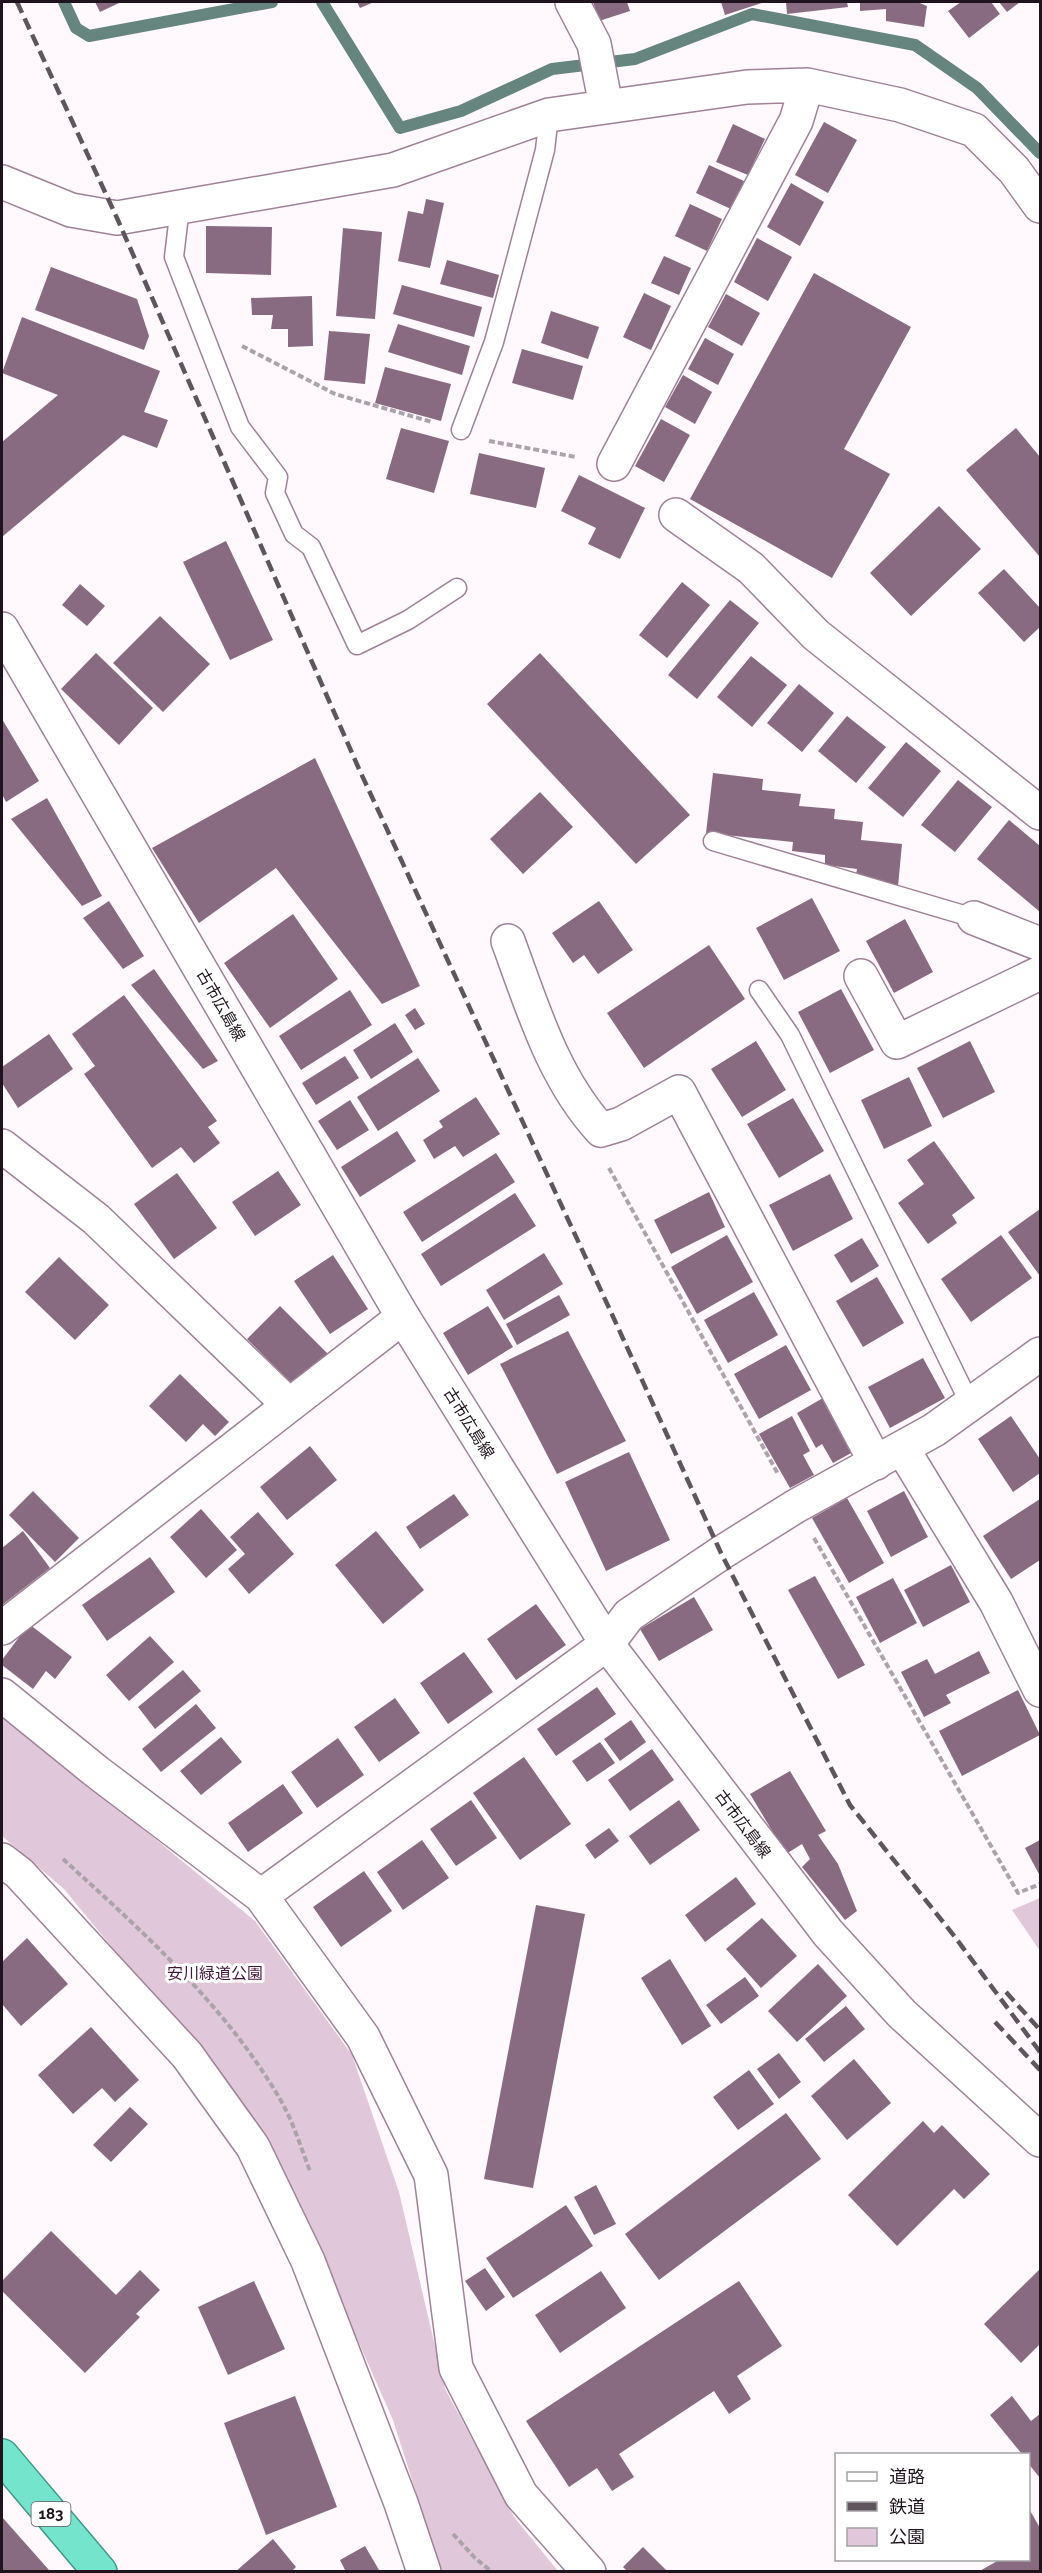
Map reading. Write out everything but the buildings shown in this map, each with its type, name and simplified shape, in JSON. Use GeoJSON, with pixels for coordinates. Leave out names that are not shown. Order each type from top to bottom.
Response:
{"type":"FeatureCollection","features":[{"type":"Feature","properties":{"kind":"highway","name":"183"},"geometry":{"type":"LineString","coordinates":[[3,2460],[100,2571]]}},
{"type":"Feature","properties":{"kind":"street"},"geometry":{"type":"LineString","coordinates":[[572,2],[594,44],[606,106]]}},
{"type":"Feature","properties":{"kind":"street"},"geometry":{"type":"LineString","coordinates":[[614,464],[796,121],[807,85]]}},
{"type":"Feature","properties":{"kind":"street"},"geometry":{"type":"LineString","coordinates":[[2,182],[71,210],[117,218],[393,170],[549,115],[747,87],[807,85],[900,105],[974,130],[1014,170],[1041,206]]}},
{"type":"Feature","properties":{"kind":"street"},"geometry":{"type":"LineString","coordinates":[[676,515],[751,568],[816,635],[1041,813]]}},
{"type":"Feature","properties":{"kind":"street","name":"古市広島線"},"geometry":{"type":"LineString","coordinates":[[2,629],[403,1317],[607,1644],[828,1933],[902,2014],[1041,2140]]}},
{"type":"Feature","properties":{"kind":"street"},"geometry":{"type":"LineString","coordinates":[[974,918],[1041,944]]}},
{"type":"Feature","properties":{"kind":"street"},"geometry":{"type":"LineString","coordinates":[[508,941],[547,1045],[586,1114],[601,1130],[621,1125],[679,1092],[889,1456],[996,1602],[1041,1690]]}},
{"type":"Feature","properties":{"kind":"street"},"geometry":{"type":"LineString","coordinates":[[861,976],[897,1042],[1041,973]]}},
{"type":"Feature","properties":{"kind":"street"},"geometry":{"type":"LineString","coordinates":[[2,1146],[96,1219],[289,1405]]}},
{"type":"Feature","properties":{"kind":"street"},"geometry":{"type":"LineString","coordinates":[[2,1628],[403,1317]]}},
{"type":"Feature","properties":{"kind":"street"},"geometry":{"type":"LineString","coordinates":[[261,1896],[607,1644],[629,1615],[796,1506],[889,1456],[970,1404],[1041,1354]]}},
{"type":"Feature","properties":{"kind":"street"},"geometry":{"type":"LineString","coordinates":[[2,1695],[97,1772],[261,1896],[363,2037],[431,2175],[456,2368],[521,2495],[589,2571]]}},
{"type":"Feature","properties":{"kind":"street"},"geometry":{"type":"LineString","coordinates":[[2,1860],[19,1873],[188,2055],[253,2147],[308,2261],[401,2503],[424,2571]]}},
{"type":"Feature","properties":{"kind":"lane"},"geometry":{"type":"LineString","coordinates":[[461,430],[494,342],[545,150],[549,115]]}},
{"type":"Feature","properties":{"kind":"lane"},"geometry":{"type":"LineString","coordinates":[[180,207],[174,257],[240,427],[278,477],[275,493],[284,514],[294,534],[311,547],[357,645],[408,620],[457,588]]}},
{"type":"Feature","properties":{"kind":"lane"},"geometry":{"type":"LineString","coordinates":[[713,841],[974,918]]}},
{"type":"Feature","properties":{"kind":"lane"},"geometry":{"type":"LineString","coordinates":[[759,990],[789,1035],[970,1404]]}},
{"type":"Feature","properties":{"kind":"path"},"geometry":{"type":"LineString","coordinates":[[445,2525],[475,2558],[492,2571]]}},
{"type":"Feature","properties":{"kind":"green space","name":"安川緑道公園"},"geometry":{"type":"Polygon","coordinates":[[[2,1713],[255,1921],[352,2055],[399,2192],[445,2389],[514,2517],[558,2571],[441,2571],[393,2420],[268,2137],[64,1889],[2,1836],[2,1713]]]}},
{"type":"Feature","properties":{"kind":"green space"},"geometry":{"type":"Polygon","coordinates":[[[1040,1898],[1040,1951],[1012,1910],[1040,1898]]]}},
{"type":"Feature","properties":{"kind":"waterway"},"geometry":{"type":"LineString","coordinates":[[64,2],[76,28],[89,36],[272,2]]}},
{"type":"Feature","properties":{"kind":"waterway"},"geometry":{"type":"LineString","coordinates":[[322,2],[400,128],[461,111],[552,69],[635,59],[752,14],[915,45],[977,88],[1040,153]]}},
{"type":"Feature","properties":{"kind":"railway"},"geometry":{"type":"LineString","coordinates":[[17,2],[117,218],[359,769],[721,1553],[850,1805],[955,1937],[1040,2052]]}},
{"type":"Feature","properties":{"kind":"railway"},"geometry":{"type":"LineString","coordinates":[[1006,1992],[1040,2030]]}},
{"type":"Feature","properties":{"kind":"railway"},"geometry":{"type":"LineString","coordinates":[[995,2022],[1040,2070]]}}]}
